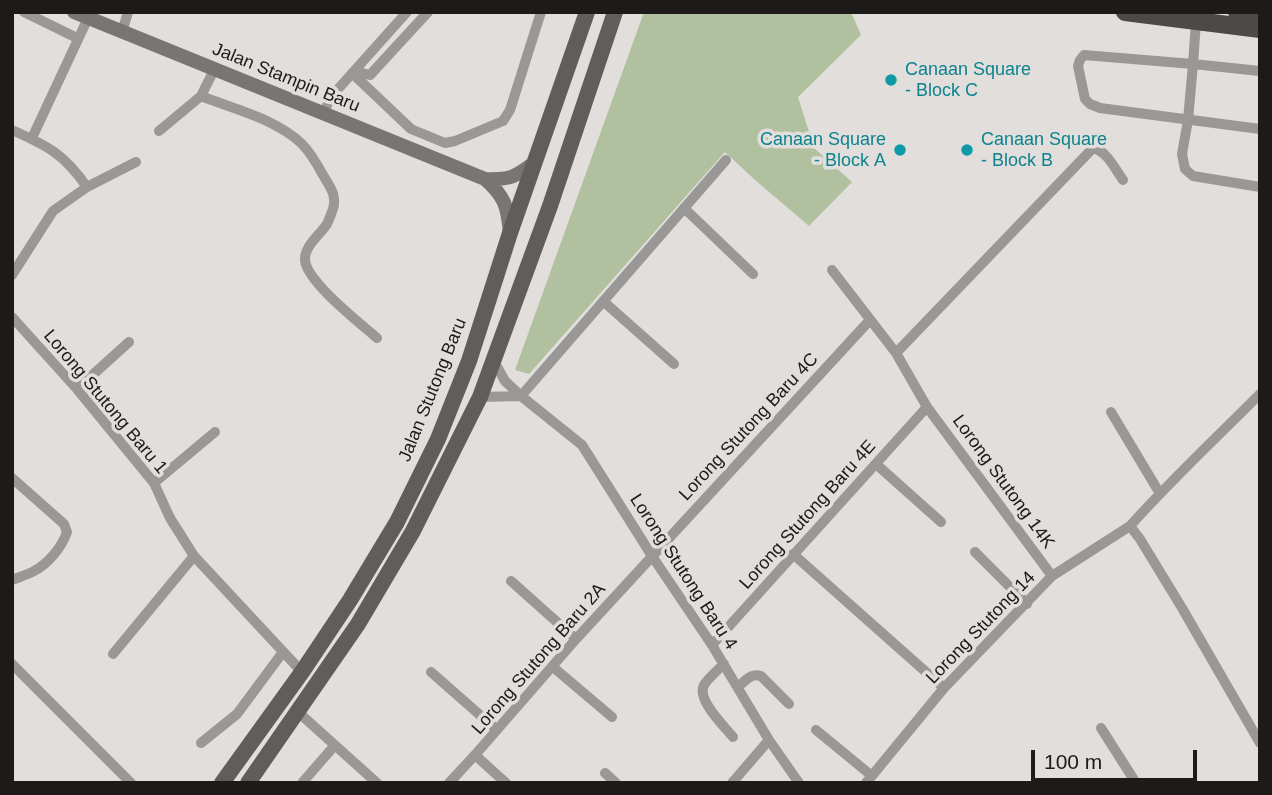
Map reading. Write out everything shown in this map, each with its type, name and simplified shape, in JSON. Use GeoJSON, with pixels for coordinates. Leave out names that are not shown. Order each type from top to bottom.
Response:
{"type":"FeatureCollection","features":[{"type":"Feature","properties":{"kind":"highway"},"geometry":{"type":"LineString","coordinates":[[1125,12],[1260,29]]}},
{"type":"Feature","properties":{"kind":"highway"},"geometry":{"type":"LineString","coordinates":[[1237,12],[1260,14]]}},
{"type":"Feature","properties":{"kind":"main road","name":"Jalan Stutong Baru"},"geometry":{"type":"LineString","coordinates":[[222,783],[350,600],[397,522],[438,439],[469,360],[587,12]]}},
{"type":"Feature","properties":{"kind":"main road"},"geometry":{"type":"LineString","coordinates":[[248,783],[358,624],[413,531],[480,397],[550,206],[615,12]]}},
{"type":"Feature","properties":{"kind":"street"},"geometry":{"type":"LineString","coordinates":[[24,12],[77,38]]}},
{"type":"Feature","properties":{"kind":"street"},"geometry":{"type":"LineString","coordinates":[[122,32],[128,12]]}},
{"type":"Feature","properties":{"kind":"street"},"geometry":{"type":"LineString","coordinates":[[324,113],[330,98],[407,12]]}},
{"type":"Feature","properties":{"kind":"street"},"geometry":{"type":"LineString","coordinates":[[355,71],[370,75],[428,12]]}},
{"type":"Feature","properties":{"kind":"street"},"geometry":{"type":"LineString","coordinates":[[355,71],[411,129],[445,143],[455,141],[503,121],[510,110],[541,12]]}},
{"type":"Feature","properties":{"kind":"street"},"geometry":{"type":"LineString","coordinates":[[32,138],[77,38],[81,15]]}},
{"type":"Feature","properties":{"kind":"street","name":"Jalan Stampin Baru"},"geometry":{"type":"LineString","coordinates":[[81,15],[485,179],[497,189],[507,205],[510,233]]}},
{"type":"Feature","properties":{"kind":"street"},"geometry":{"type":"LineString","coordinates":[[1196,22],[1188,120],[1182,154],[1185,169],[1194,176],[1260,187]]}},
{"type":"Feature","properties":{"kind":"street"},"geometry":{"type":"LineString","coordinates":[[1260,71],[1084,55],[1078,66],[1085,99],[1100,108],[1260,128]]}},
{"type":"Feature","properties":{"kind":"street"},"geometry":{"type":"LineString","coordinates":[[159,131],[201,96],[214,70]]}},
{"type":"Feature","properties":{"kind":"street"},"geometry":{"type":"LineString","coordinates":[[201,96],[267,122],[293,136],[312,156],[335,200],[326,225],[307,249],[305,260],[308,269],[314,280],[377,338]]}},
{"type":"Feature","properties":{"kind":"street"},"geometry":{"type":"LineString","coordinates":[[12,130],[49,147],[61,156],[75,169],[87,187]]}},
{"type":"Feature","properties":{"kind":"street"},"geometry":{"type":"LineString","coordinates":[[896,352],[1093,148],[1103,152],[1123,180]]}},
{"type":"Feature","properties":{"kind":"street"},"geometry":{"type":"LineString","coordinates":[[480,397],[521,396],[726,160]]}},
{"type":"Feature","properties":{"kind":"street"},"geometry":{"type":"LineString","coordinates":[[12,275],[53,211],[87,187],[136,162]]}},
{"type":"Feature","properties":{"kind":"street","name":"Jalan Stampin Baru"},"geometry":{"type":"LineString","coordinates":[[485,179],[506,180],[520,174],[535,162]]}},
{"type":"Feature","properties":{"kind":"street"},"geometry":{"type":"LineString","coordinates":[[684,208],[753,274]]}},
{"type":"Feature","properties":{"kind":"street","name":"Lorong Stutong 14K"},"geometry":{"type":"LineString","coordinates":[[832,270],[896,352],[927,407],[1052,576]]}},
{"type":"Feature","properties":{"kind":"street"},"geometry":{"type":"LineString","coordinates":[[603,301],[674,364]]}},
{"type":"Feature","properties":{"kind":"street","name":"Lorong Stutong Baru 1"},"geometry":{"type":"LineString","coordinates":[[12,317],[77,389],[154,483],[170,518],[194,556],[302,672]]}},
{"type":"Feature","properties":{"kind":"street","name":"Lorong Stutong Baru 4C"},"geometry":{"type":"LineString","coordinates":[[652,556],[870,320]]}},
{"type":"Feature","properties":{"kind":"street"},"geometry":{"type":"LineString","coordinates":[[77,389],[129,342]]}},
{"type":"Feature","properties":{"kind":"street","name":"Lorong Stutong Baru 4"},"geometry":{"type":"LineString","coordinates":[[495,355],[495,363],[505,381],[582,445],[799,783]]}},
{"type":"Feature","properties":{"kind":"street","name":"Lorong Stutong 14"},"geometry":{"type":"LineString","coordinates":[[869,779],[944,688],[1052,576],[1130,526],[1160,492],[1260,394]]}},
{"type":"Feature","properties":{"kind":"street","name":"Lorong Stutong Baru 4E"},"geometry":{"type":"LineString","coordinates":[[712,645],[927,407]]}},
{"type":"Feature","properties":{"kind":"street"},"geometry":{"type":"LineString","coordinates":[[1111,412],[1160,492]]}},
{"type":"Feature","properties":{"kind":"street"},"geometry":{"type":"LineString","coordinates":[[154,483],[215,432]]}},
{"type":"Feature","properties":{"kind":"street"},"geometry":{"type":"LineString","coordinates":[[876,464],[942,522]]}},
{"type":"Feature","properties":{"kind":"street"},"geometry":{"type":"LineString","coordinates":[[12,478],[64,524],[67,532],[48,561],[33,572],[12,580]]}},
{"type":"Feature","properties":{"kind":"street"},"geometry":{"type":"LineString","coordinates":[[1130,526],[1182,608],[1260,743]]}},
{"type":"Feature","properties":{"kind":"street"},"geometry":{"type":"LineString","coordinates":[[975,552],[1027,604]]}},
{"type":"Feature","properties":{"kind":"street"},"geometry":{"type":"LineString","coordinates":[[793,554],[944,688]]}},
{"type":"Feature","properties":{"kind":"street"},"geometry":{"type":"LineString","coordinates":[[113,654],[194,556]]}},
{"type":"Feature","properties":{"kind":"street","name":"Lorong Stutong Baru 2A"},"geometry":{"type":"LineString","coordinates":[[449,783],[652,556]]}},
{"type":"Feature","properties":{"kind":"street"},"geometry":{"type":"LineString","coordinates":[[511,581],[576,639]]}},
{"type":"Feature","properties":{"kind":"street"},"geometry":{"type":"LineString","coordinates":[[201,743],[237,714],[283,652]]}},
{"type":"Feature","properties":{"kind":"street"},"geometry":{"type":"LineString","coordinates":[[12,664],[131,783]]}},
{"type":"Feature","properties":{"kind":"street"},"geometry":{"type":"LineString","coordinates":[[724,664],[704,685],[702,693],[704,701],[733,737]]}},
{"type":"Feature","properties":{"kind":"street"},"geometry":{"type":"LineString","coordinates":[[553,667],[612,718]]}},
{"type":"Feature","properties":{"kind":"street"},"geometry":{"type":"LineString","coordinates":[[431,671],[498,730]]}},
{"type":"Feature","properties":{"kind":"street"},"geometry":{"type":"LineString","coordinates":[[738,687],[750,676],[761,676],[789,704]]}},
{"type":"Feature","properties":{"kind":"street"},"geometry":{"type":"LineString","coordinates":[[298,712],[377,783]]}},
{"type":"Feature","properties":{"kind":"street"},"geometry":{"type":"LineString","coordinates":[[1101,727],[1136,783]]}},
{"type":"Feature","properties":{"kind":"street"},"geometry":{"type":"LineString","coordinates":[[816,730],[869,779]]}},
{"type":"Feature","properties":{"kind":"street"},"geometry":{"type":"LineString","coordinates":[[732,783],[769,740]]}},
{"type":"Feature","properties":{"kind":"street"},"geometry":{"type":"LineString","coordinates":[[302,783],[335,745]]}},
{"type":"Feature","properties":{"kind":"street"},"geometry":{"type":"LineString","coordinates":[[475,755],[506,783]]}},
{"type":"Feature","properties":{"kind":"street"},"geometry":{"type":"LineString","coordinates":[[606,774],[616,783]]}},
{"type":"Feature","properties":{"kind":"green space"},"geometry":{"type":"Polygon","coordinates":[[[644,12],[851,12],[861,35],[798,97],[814,148],[852,182],[809,226],[725,152],[529,374],[515,370],[644,12]]]}},
{"type":"Feature","properties":{"kind":"place","name":"Canaan Square - Block C"},"geometry":{"type":"Point","coordinates":[891,80]}},
{"type":"Feature","properties":{"kind":"place","name":"Canaan Square - Block A"},"geometry":{"type":"Point","coordinates":[900,150]}},
{"type":"Feature","properties":{"kind":"place","name":"Canaan Square - Block B"},"geometry":{"type":"Point","coordinates":[967,150]}}]}
